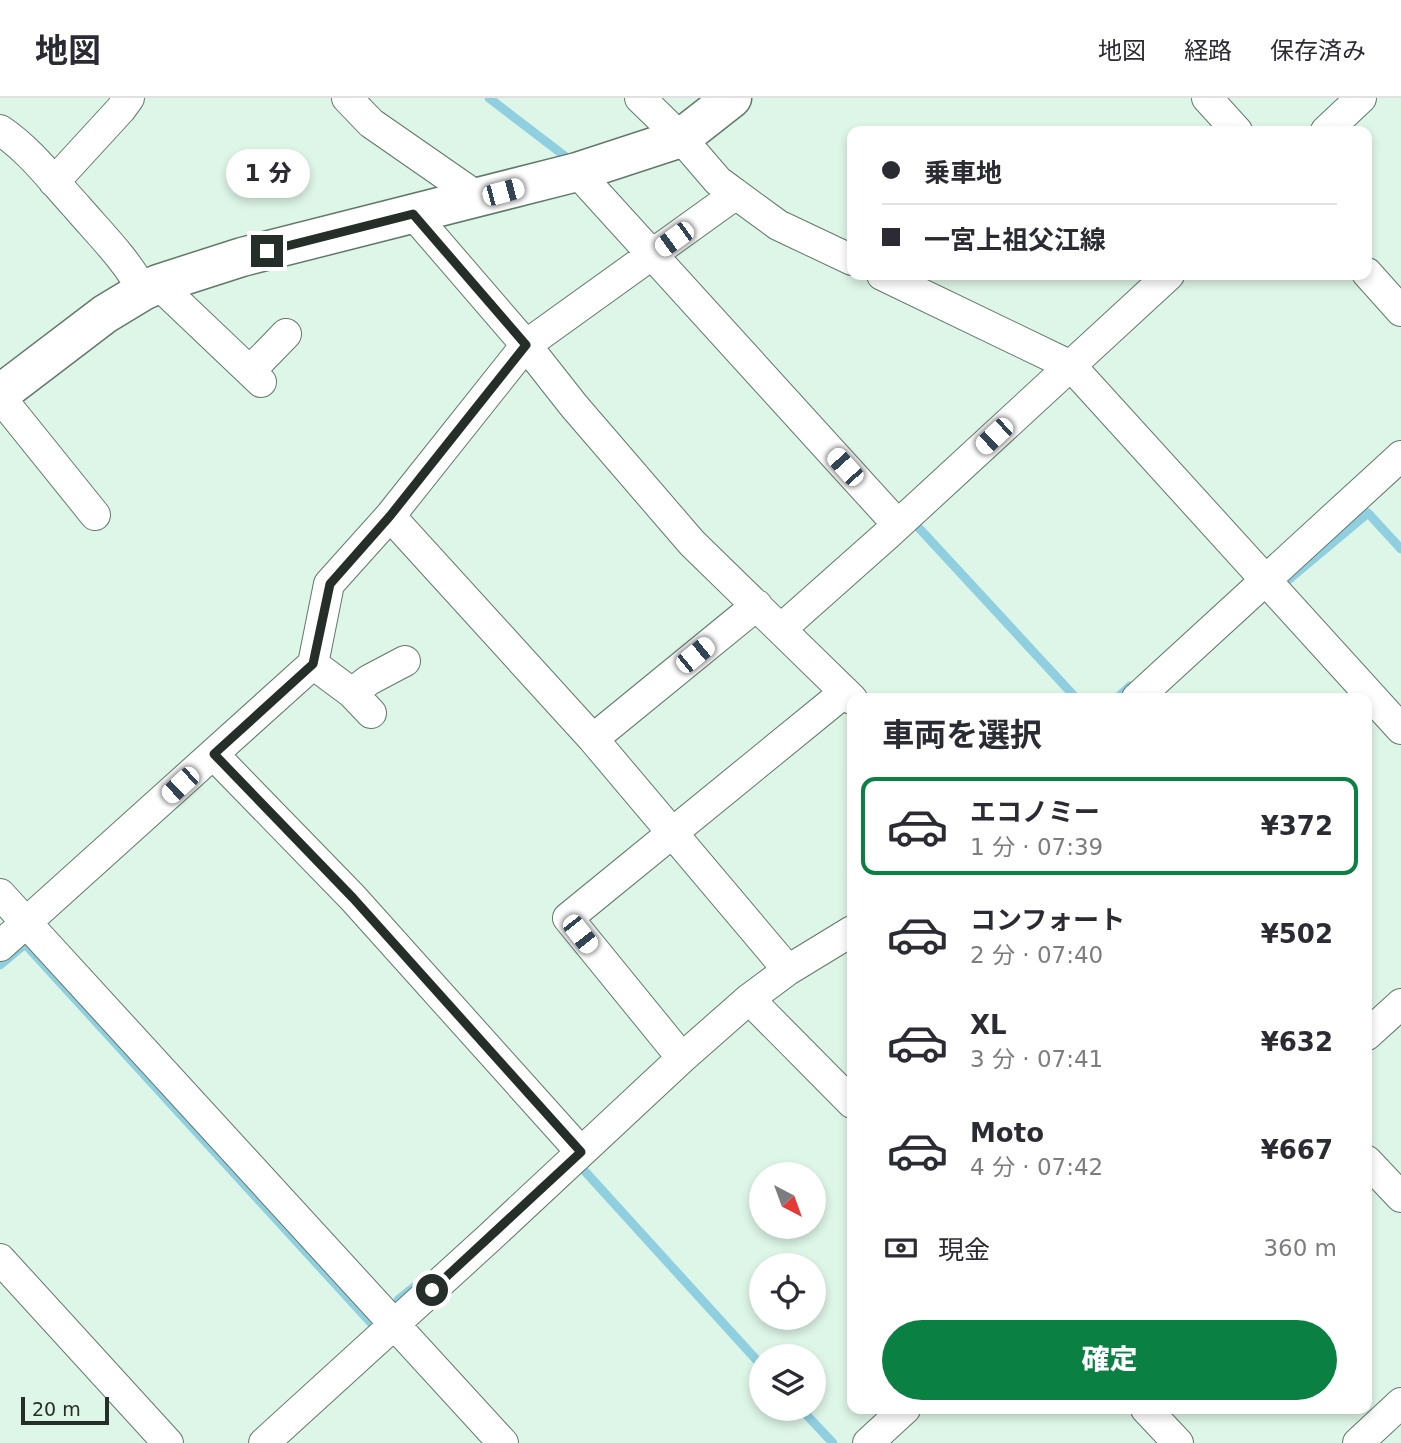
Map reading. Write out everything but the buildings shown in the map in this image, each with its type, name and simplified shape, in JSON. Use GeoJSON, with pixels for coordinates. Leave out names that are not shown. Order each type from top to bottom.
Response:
{"type":"FeatureCollection","features":[{"type":"Feature","properties":{"kind":"main road"},"geometry":{"type":"LineString","coordinates":[[0,396],[105,314],[151,288],[242,257],[577,172],[681,138],[732,98]]}},
{"type":"Feature","properties":{"kind":"street"},"geometry":{"type":"LineString","coordinates":[[54,182],[129,98]]}},
{"type":"Feature","properties":{"kind":"street"},"geometry":{"type":"LineString","coordinates":[[347,98],[371,124],[479,198]]}},
{"type":"Feature","properties":{"kind":"street"},"geometry":{"type":"LineString","coordinates":[[640,98],[681,138],[718,181],[778,225],[847,258]]}},
{"type":"Feature","properties":{"kind":"street"},"geometry":{"type":"LineString","coordinates":[[1207,98],[1232,126]]}},
{"type":"Feature","properties":{"kind":"street"},"geometry":{"type":"LineString","coordinates":[[1331,126],[1361,98]]}},
{"type":"Feature","properties":{"kind":"street"},"geometry":{"type":"LineString","coordinates":[[0,130],[17,142],[151,288],[256,376],[286,334]]}},
{"type":"Feature","properties":{"kind":"street"},"geometry":{"type":"LineString","coordinates":[[577,172],[898,525]]}},
{"type":"Feature","properties":{"kind":"street"},"geometry":{"type":"LineString","coordinates":[[0,946],[313,664],[330,584],[390,516],[526,345],[736,194]]}},
{"type":"Feature","properties":{"kind":"street"},"geometry":{"type":"LineString","coordinates":[[413,214],[692,543],[847,694]]}},
{"type":"Feature","properties":{"kind":"street"},"geometry":{"type":"LineString","coordinates":[[1372,279],[1401,311]]}},
{"type":"Feature","properties":{"kind":"street"},"geometry":{"type":"LineString","coordinates":[[892,280],[1071,366],[1368,693]]}},
{"type":"Feature","properties":{"kind":"street"},"geometry":{"type":"LineString","coordinates":[[781,629],[1164,280]]}},
{"type":"Feature","properties":{"kind":"street"},"geometry":{"type":"LineString","coordinates":[[0,396],[95,514]]}},
{"type":"Feature","properties":{"kind":"street"},"geometry":{"type":"LineString","coordinates":[[1142,693],[1401,456]]}},
{"type":"Feature","properties":{"kind":"street"},"geometry":{"type":"LineString","coordinates":[[390,516],[593,739],[789,970]]}},
{"type":"Feature","properties":{"kind":"street"},"geometry":{"type":"LineString","coordinates":[[593,739],[757,605]]}},
{"type":"Feature","properties":{"kind":"street"},"geometry":{"type":"LineString","coordinates":[[313,664],[361,703],[369,680],[405,661]]}},
{"type":"Feature","properties":{"kind":"street"},"geometry":{"type":"LineString","coordinates":[[1372,697],[1401,729]]}},
{"type":"Feature","properties":{"kind":"street"},"geometry":{"type":"LineString","coordinates":[[682,1058],[568,918],[673,832],[847,698]]}},
{"type":"Feature","properties":{"kind":"street"},"geometry":{"type":"LineString","coordinates":[[214,754],[353,898],[581,1152]]}},
{"type":"Feature","properties":{"kind":"street"},"geometry":{"type":"LineString","coordinates":[[0,894],[503,1443]]}},
{"type":"Feature","properties":{"kind":"street"},"geometry":{"type":"LineString","coordinates":[[264,1443],[749,999],[847,934]]}},
{"type":"Feature","properties":{"kind":"street"},"geometry":{"type":"LineString","coordinates":[[749,999],[847,1098]]}},
{"type":"Feature","properties":{"kind":"street"},"geometry":{"type":"LineString","coordinates":[[1372,1030],[1401,1004]]}},
{"type":"Feature","properties":{"kind":"street"},"geometry":{"type":"LineString","coordinates":[[1372,1166],[1401,1197]]}},
{"type":"Feature","properties":{"kind":"street"},"geometry":{"type":"LineString","coordinates":[[0,1259],[168,1443]]}},
{"type":"Feature","properties":{"kind":"street"},"geometry":{"type":"LineString","coordinates":[[1358,1443],[1401,1403]]}},
{"type":"Feature","properties":{"kind":"street"},"geometry":{"type":"LineString","coordinates":[[867,1443],[899,1414]]}},
{"type":"Feature","properties":{"kind":"street"},"geometry":{"type":"LineString","coordinates":[[1151,1414],[1178,1443]]}},
{"type":"Feature","properties":{"kind":"waterway"},"geometry":{"type":"LineString","coordinates":[[489,98],[570,160]]}},
{"type":"Feature","properties":{"kind":"waterway"},"geometry":{"type":"LineString","coordinates":[[1288,580],[1368,513],[1401,549]]}},
{"type":"Feature","properties":{"kind":"waterway"},"geometry":{"type":"LineString","coordinates":[[918,527],[1071,693]]}},
{"type":"Feature","properties":{"kind":"waterway"},"geometry":{"type":"LineString","coordinates":[[1122,693],[1130,686]]}},
{"type":"Feature","properties":{"kind":"waterway"},"geometry":{"type":"LineString","coordinates":[[0,965],[25,944],[372,1324],[375,1321]]}},
{"type":"Feature","properties":{"kind":"waterway"},"geometry":{"type":"LineString","coordinates":[[581,1167],[749,1352]]}},
{"type":"Feature","properties":{"kind":"waterway"},"geometry":{"type":"LineString","coordinates":[[398,1300],[414,1287]]}},
{"type":"Feature","properties":{"kind":"waterway"},"geometry":{"type":"LineString","coordinates":[[812,1421],[833,1443]]}},
{"type":"Feature","properties":{"kind":"route"},"geometry":{"type":"LineString","coordinates":[[267,251],[413,214],[526,345],[390,516],[330,584],[313,664],[214,754],[353,898],[581,1152],[432,1290]]}}]}
